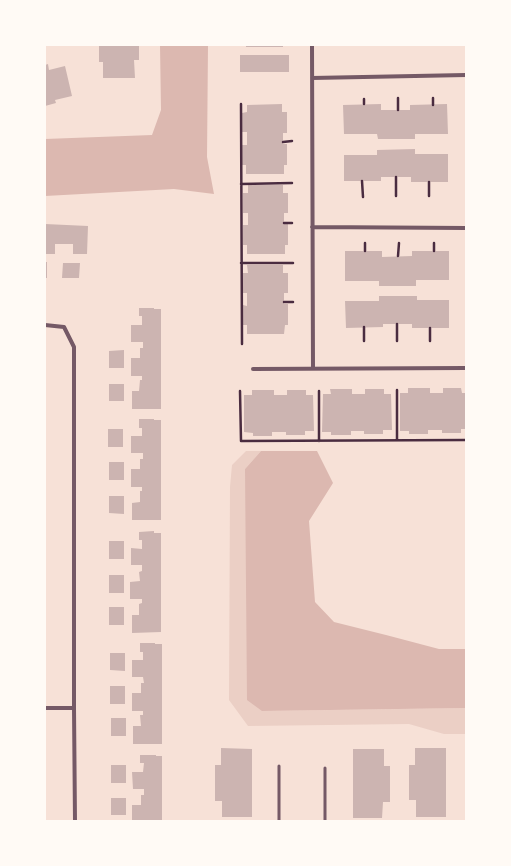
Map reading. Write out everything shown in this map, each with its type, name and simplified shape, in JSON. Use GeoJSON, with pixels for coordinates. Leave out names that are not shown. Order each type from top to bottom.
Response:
{"type":"FeatureCollection","features":[{"type":"Feature","properties":{"kind":"street"},"geometry":{"type":"LineString","coordinates":[[312,45],[313,368]]}},
{"type":"Feature","properties":{"kind":"street"},"geometry":{"type":"LineString","coordinates":[[312,78],[466,75]]}},
{"type":"Feature","properties":{"kind":"street"},"geometry":{"type":"LineString","coordinates":[[312,226],[466,228]]}},
{"type":"Feature","properties":{"kind":"street"},"geometry":{"type":"LineString","coordinates":[[45,325],[64,328],[74,347],[75,821]]}},
{"type":"Feature","properties":{"kind":"street"},"geometry":{"type":"LineString","coordinates":[[253,369],[466,368]]}},
{"type":"Feature","properties":{"kind":"street"},"geometry":{"type":"LineString","coordinates":[[45,708],[74,708]]}},
{"type":"Feature","properties":{"kind":"lane"},"geometry":{"type":"LineString","coordinates":[[279,766],[279,821]]}},
{"type":"Feature","properties":{"kind":"lane"},"geometry":{"type":"LineString","coordinates":[[325,768],[326,821]]}},
{"type":"Feature","properties":{"kind":"path"},"geometry":{"type":"LineString","coordinates":[[364,98],[364,104]]}},
{"type":"Feature","properties":{"kind":"path"},"geometry":{"type":"LineString","coordinates":[[398,98],[398,110]]}},
{"type":"Feature","properties":{"kind":"path"},"geometry":{"type":"LineString","coordinates":[[433,98],[433,105]]}},
{"type":"Feature","properties":{"kind":"path"},"geometry":{"type":"LineString","coordinates":[[241,104],[242,344]]}},
{"type":"Feature","properties":{"kind":"path"},"geometry":{"type":"LineString","coordinates":[[283,142],[292,142]]}},
{"type":"Feature","properties":{"kind":"path"},"geometry":{"type":"LineString","coordinates":[[396,177],[396,196]]}},
{"type":"Feature","properties":{"kind":"path"},"geometry":{"type":"LineString","coordinates":[[362,181],[363,196]]}},
{"type":"Feature","properties":{"kind":"path"},"geometry":{"type":"LineString","coordinates":[[429,182],[429,196]]}},
{"type":"Feature","properties":{"kind":"path"},"geometry":{"type":"LineString","coordinates":[[241,184],[292,183]]}},
{"type":"Feature","properties":{"kind":"path"},"geometry":{"type":"LineString","coordinates":[[284,223],[292,223]]}},
{"type":"Feature","properties":{"kind":"path"},"geometry":{"type":"LineString","coordinates":[[398,256],[399,243]]}},
{"type":"Feature","properties":{"kind":"path"},"geometry":{"type":"LineString","coordinates":[[434,243],[434,251]]}},
{"type":"Feature","properties":{"kind":"path"},"geometry":{"type":"LineString","coordinates":[[365,244],[365,251]]}},
{"type":"Feature","properties":{"kind":"path"},"geometry":{"type":"LineString","coordinates":[[242,263],[293,263]]}},
{"type":"Feature","properties":{"kind":"path"},"geometry":{"type":"LineString","coordinates":[[284,302],[293,302]]}},
{"type":"Feature","properties":{"kind":"path"},"geometry":{"type":"LineString","coordinates":[[397,324],[397,341]]}},
{"type":"Feature","properties":{"kind":"path"},"geometry":{"type":"LineString","coordinates":[[364,327],[364,341]]}},
{"type":"Feature","properties":{"kind":"path"},"geometry":{"type":"LineString","coordinates":[[430,328],[430,341]]}},
{"type":"Feature","properties":{"kind":"path"},"geometry":{"type":"LineString","coordinates":[[397,390],[397,440]]}},
{"type":"Feature","properties":{"kind":"path"},"geometry":{"type":"LineString","coordinates":[[318,391],[319,441]]}},
{"type":"Feature","properties":{"kind":"path"},"geometry":{"type":"LineString","coordinates":[[240,392],[241,441],[466,440]]}},
{"type":"Feature","properties":{"kind":"shaded area"},"geometry":{"type":"Polygon","coordinates":[[[160,45],[208,45],[207,157],[214,194],[174,189],[45,196],[45,139],[152,135],[161,110],[160,45]]]}},
{"type":"Feature","properties":{"kind":"shaded area"},"geometry":{"type":"Polygon","coordinates":[[[246,451],[261,451],[245,469],[263,711],[466,708],[466,734],[444,734],[409,724],[248,726],[229,700],[230,487],[232,465],[246,451]]]}},
{"type":"Feature","properties":{"kind":"shaded area"},"geometry":{"type":"Polygon","coordinates":[[[261,451],[317,451],[333,483],[309,521],[315,602],[334,622],[439,649],[466,649],[466,708],[262,711],[247,700],[245,469],[261,451]]]}},
{"type":"Feature","properties":{"kind":"building"},"geometry":{"type":"Polygon","coordinates":[[[99,45],[139,45],[139,60],[134,60],[135,78],[103,78],[103,62],[99,62],[99,45]]]}},
{"type":"Feature","properties":{"kind":"building"},"geometry":{"type":"Polygon","coordinates":[[[246,45],[283,45],[283,47],[246,47],[246,45]]]}},
{"type":"Feature","properties":{"kind":"building"},"geometry":{"type":"Polygon","coordinates":[[[240,55],[289,55],[289,72],[240,72],[240,55]]]}},
{"type":"Feature","properties":{"kind":"building"},"geometry":{"type":"Polygon","coordinates":[[[48,64],[49,70],[65,66],[72,96],[55,100],[56,103],[45,106],[45,65],[48,64]]]}},
{"type":"Feature","properties":{"kind":"building"},"geometry":{"type":"Polygon","coordinates":[[[282,104],[282,112],[287,112],[287,133],[283,133],[283,144],[287,144],[287,165],[284,165],[284,174],[246,174],[246,165],[242,165],[242,145],[247,145],[247,132],[242,132],[242,113],[247,112],[247,105],[282,104]]]}},
{"type":"Feature","properties":{"kind":"building"},"geometry":{"type":"Polygon","coordinates":[[[381,104],[381,110],[410,110],[410,105],[447,104],[448,134],[415,134],[415,139],[378,139],[377,134],[344,134],[343,105],[381,104]]]}},
{"type":"Feature","properties":{"kind":"building"},"geometry":{"type":"Polygon","coordinates":[[[415,149],[415,154],[448,154],[448,182],[411,182],[411,177],[381,177],[381,181],[344,181],[344,155],[377,155],[377,150],[415,149]]]}},
{"type":"Feature","properties":{"kind":"building"},"geometry":{"type":"Polygon","coordinates":[[[248,185],[283,185],[283,193],[288,193],[288,213],[284,213],[284,223],[288,224],[288,245],[285,245],[285,254],[247,254],[247,245],[243,245],[243,225],[248,225],[248,213],[243,213],[243,193],[248,193],[248,185]]]}},
{"type":"Feature","properties":{"kind":"building"},"geometry":{"type":"Polygon","coordinates":[[[45,224],[88,226],[87,254],[73,254],[73,244],[55,244],[55,254],[45,254],[45,224]]]}},
{"type":"Feature","properties":{"kind":"building"},"geometry":{"type":"Polygon","coordinates":[[[345,251],[382,251],[382,257],[412,256],[412,251],[449,251],[449,280],[416,280],[416,286],[379,286],[379,281],[345,281],[345,251]]]}},
{"type":"Feature","properties":{"kind":"building"},"geometry":{"type":"Polygon","coordinates":[[[45,262],[47,262],[47,278],[45,278],[45,262]]]}},
{"type":"Feature","properties":{"kind":"building"},"geometry":{"type":"Polygon","coordinates":[[[63,263],[80,263],[79,278],[62,278],[63,263]]]}},
{"type":"Feature","properties":{"kind":"building"},"geometry":{"type":"Polygon","coordinates":[[[247,265],[283,265],[283,273],[288,273],[288,293],[284,293],[284,304],[288,304],[288,325],[285,325],[284,334],[247,334],[247,325],[243,325],[243,305],[247,306],[247,293],[243,293],[243,273],[248,273],[247,265]]]}},
{"type":"Feature","properties":{"kind":"building"},"geometry":{"type":"Polygon","coordinates":[[[379,296],[417,296],[417,300],[449,300],[449,328],[412,328],[412,324],[383,324],[383,327],[346,328],[345,301],[379,301],[379,296]]]}},
{"type":"Feature","properties":{"kind":"building"},"geometry":{"type":"Polygon","coordinates":[[[139,308],[161,309],[161,409],[132,409],[132,391],[139,391],[140,380],[142,380],[142,376],[131,376],[131,358],[140,358],[140,348],[143,348],[143,342],[131,342],[131,325],[142,325],[142,316],[139,316],[139,308]]]}},
{"type":"Feature","properties":{"kind":"building"},"geometry":{"type":"Polygon","coordinates":[[[124,350],[124,368],[109,368],[109,351],[124,350]]]}},
{"type":"Feature","properties":{"kind":"building"},"geometry":{"type":"Polygon","coordinates":[[[109,384],[124,384],[124,401],[109,401],[109,384]]]}},
{"type":"Feature","properties":{"kind":"building"},"geometry":{"type":"Polygon","coordinates":[[[408,388],[430,388],[430,393],[443,393],[443,388],[461,388],[462,393],[466,393],[466,429],[461,429],[461,433],[442,433],[442,430],[428,430],[428,434],[409,434],[409,431],[400,431],[400,393],[408,393],[408,388]]]}},
{"type":"Feature","properties":{"kind":"building"},"geometry":{"type":"Polygon","coordinates":[[[330,389],[352,389],[352,394],[365,394],[365,389],[384,389],[384,394],[391,394],[392,430],[383,430],[383,434],[364,434],[364,431],[351,431],[351,435],[331,435],[331,432],[322,432],[323,394],[331,394],[330,389]]]}},
{"type":"Feature","properties":{"kind":"building"},"geometry":{"type":"Polygon","coordinates":[[[252,390],[274,390],[274,395],[287,395],[287,390],[306,390],[306,395],[313,395],[314,431],[305,431],[305,435],[286,435],[286,432],[272,432],[272,436],[253,436],[253,433],[244,432],[244,395],[252,395],[252,390]]]}},
{"type":"Feature","properties":{"kind":"building"},"geometry":{"type":"Polygon","coordinates":[[[139,419],[161,420],[161,520],[132,520],[132,503],[140,502],[140,491],[142,491],[142,487],[131,487],[131,469],[140,469],[140,459],[143,459],[143,453],[131,453],[131,436],[142,436],[142,428],[139,428],[139,419]]]}},
{"type":"Feature","properties":{"kind":"building"},"geometry":{"type":"Polygon","coordinates":[[[108,429],[123,429],[123,447],[108,447],[108,429]]]}},
{"type":"Feature","properties":{"kind":"building"},"geometry":{"type":"Polygon","coordinates":[[[109,462],[124,462],[124,480],[109,480],[109,462]]]}},
{"type":"Feature","properties":{"kind":"building"},"geometry":{"type":"Polygon","coordinates":[[[109,496],[124,496],[124,514],[109,513],[109,496]]]}},
{"type":"Feature","properties":{"kind":"building"},"geometry":{"type":"Polygon","coordinates":[[[154,531],[154,533],[161,533],[161,632],[132,633],[132,615],[139,615],[139,604],[142,603],[142,599],[130,599],[130,582],[140,581],[139,572],[142,571],[142,565],[131,565],[131,548],[142,549],[142,540],[139,540],[139,532],[154,531]]]}},
{"type":"Feature","properties":{"kind":"building"},"geometry":{"type":"Polygon","coordinates":[[[109,541],[124,541],[124,559],[109,559],[109,541]]]}},
{"type":"Feature","properties":{"kind":"building"},"geometry":{"type":"Polygon","coordinates":[[[109,575],[124,575],[124,593],[109,593],[109,575]]]}},
{"type":"Feature","properties":{"kind":"building"},"geometry":{"type":"Polygon","coordinates":[[[109,607],[124,607],[124,625],[109,625],[109,607]]]}},
{"type":"Feature","properties":{"kind":"building"},"geometry":{"type":"Polygon","coordinates":[[[140,643],[162,644],[162,744],[133,744],[133,726],[141,726],[140,715],[143,715],[143,711],[132,711],[132,693],[141,693],[141,683],[144,683],[143,677],[132,677],[132,660],[143,660],[143,652],[140,652],[140,643]]]}},
{"type":"Feature","properties":{"kind":"building"},"geometry":{"type":"Polygon","coordinates":[[[110,653],[125,653],[125,671],[110,670],[110,653]]]}},
{"type":"Feature","properties":{"kind":"building"},"geometry":{"type":"Polygon","coordinates":[[[110,686],[125,686],[125,704],[110,704],[110,686]]]}},
{"type":"Feature","properties":{"kind":"building"},"geometry":{"type":"Polygon","coordinates":[[[111,718],[126,718],[126,736],[111,736],[111,718]]]}},
{"type":"Feature","properties":{"kind":"building"},"geometry":{"type":"Polygon","coordinates":[[[221,748],[252,749],[252,817],[222,817],[222,801],[215,801],[215,765],[221,765],[221,748]]]}},
{"type":"Feature","properties":{"kind":"building"},"geometry":{"type":"Polygon","coordinates":[[[415,748],[446,748],[446,817],[416,817],[416,800],[409,800],[409,765],[415,765],[415,748]]]}},
{"type":"Feature","properties":{"kind":"building"},"geometry":{"type":"Polygon","coordinates":[[[353,749],[384,749],[384,766],[390,766],[390,802],[383,802],[382,818],[353,818],[353,749]]]}},
{"type":"Feature","properties":{"kind":"building"},"geometry":{"type":"Polygon","coordinates":[[[140,755],[162,756],[162,821],[132,821],[132,805],[141,805],[141,795],[144,795],[144,789],[133,789],[132,772],[143,772],[144,763],[140,763],[140,755]]]}},
{"type":"Feature","properties":{"kind":"building"},"geometry":{"type":"Polygon","coordinates":[[[111,765],[126,765],[126,783],[111,783],[111,765]]]}},
{"type":"Feature","properties":{"kind":"building"},"geometry":{"type":"Polygon","coordinates":[[[111,798],[126,798],[126,815],[111,815],[111,798]]]}}]}
